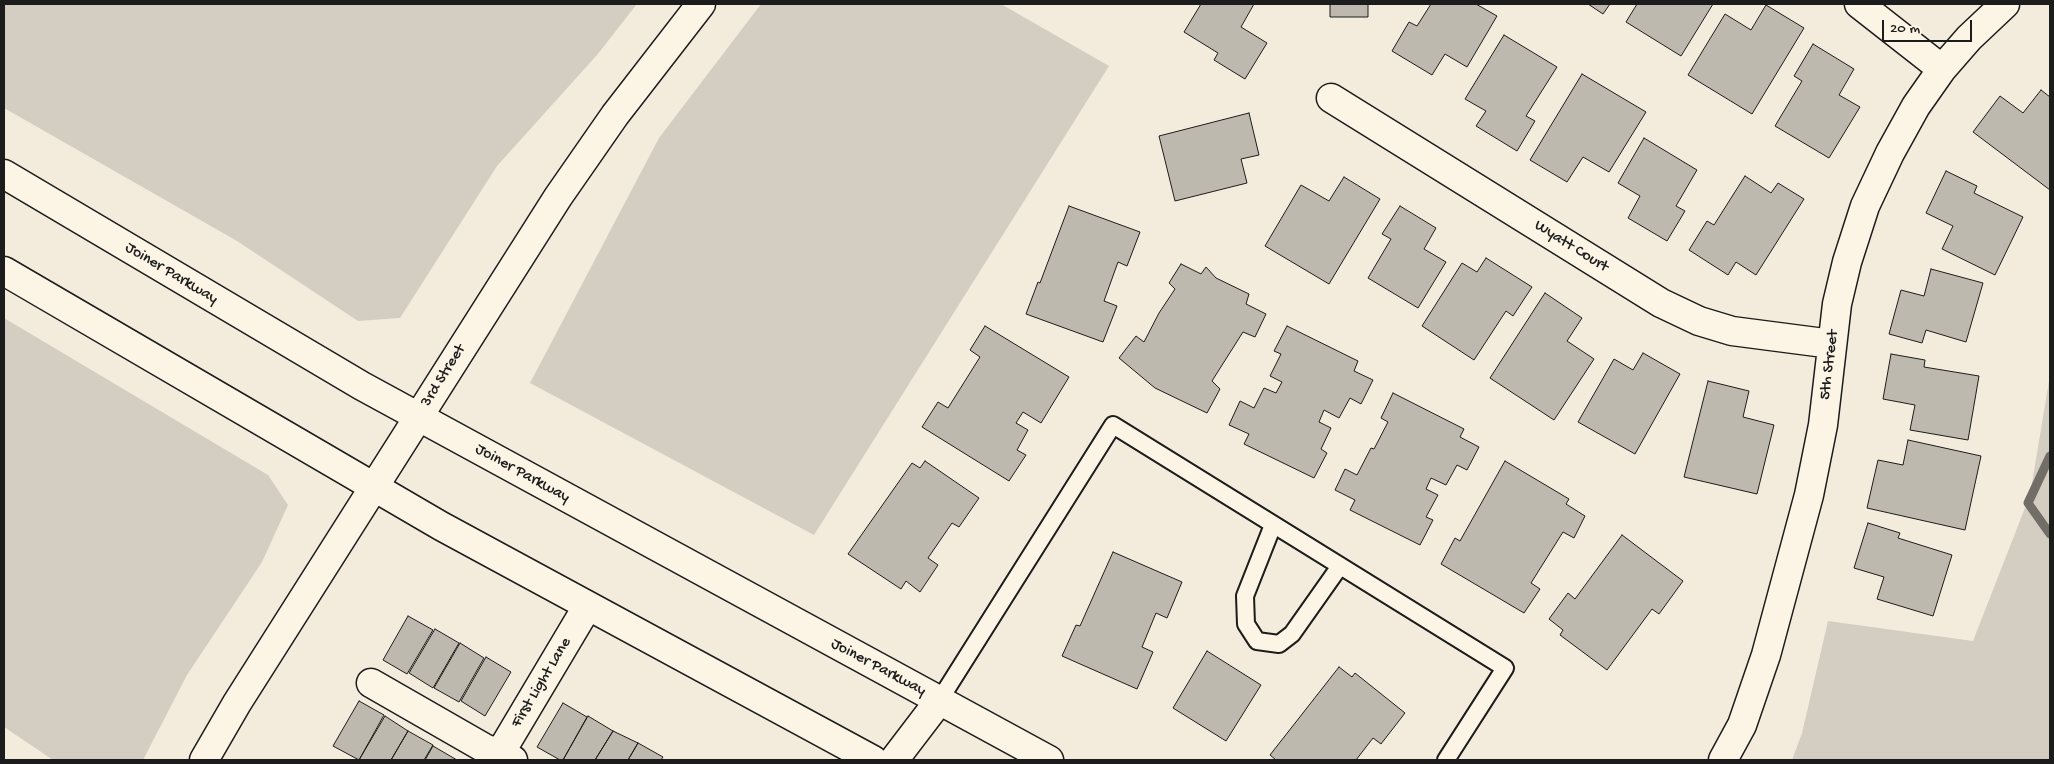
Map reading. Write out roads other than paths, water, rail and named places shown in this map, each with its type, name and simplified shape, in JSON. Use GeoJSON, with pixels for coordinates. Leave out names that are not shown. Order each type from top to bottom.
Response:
{"type":"FeatureCollection","features":[{"type":"Feature","properties":{"kind":"street","name":"3rd Street"},"geometry":{"type":"LineString","coordinates":[[204,760],[242,695],[558,196],[614,115],[701,4]]}},
{"type":"Feature","properties":{"kind":"street"},"geometry":{"type":"LineString","coordinates":[[1859,4],[1942,69]]}},
{"type":"Feature","properties":{"kind":"street","name":"5th Street"},"geometry":{"type":"LineString","coordinates":[[1724,760],[1742,725],[1766,655],[1809,495],[1823,425],[1837,304],[1847,262],[1865,206],[1890,152],[1916,106],[1942,69],[1969,38],[2005,4]]}},
{"type":"Feature","properties":{"kind":"street","name":"Wyatt Court"},"geometry":{"type":"LineString","coordinates":[[1331,98],[1661,303],[1699,321],[1732,332],[1832,344]]}},
{"type":"Feature","properties":{"kind":"street","name":"Joiner Parkway"},"geometry":{"type":"LineString","coordinates":[[6,176],[418,417],[1049,760]]}},
{"type":"Feature","properties":{"kind":"street"},"geometry":{"type":"LineString","coordinates":[[4,270],[374,487],[587,607],[873,760]]}},
{"type":"Feature","properties":{"kind":"street","name":"First Light Lane"},"geometry":{"type":"LineString","coordinates":[[503,758],[587,607]]}},
{"type":"Feature","properties":{"kind":"street"},"geometry":{"type":"LineString","coordinates":[[371,684],[503,758]]}},
{"type":"Feature","properties":{"kind":"street"},"geometry":{"type":"LineString","coordinates":[[894,760],[939,701]]}},
{"type":"Feature","properties":{"kind":"lane"},"geometry":{"type":"LineString","coordinates":[[939,701],[1113,425],[1505,668],[1446,760]]}},
{"type":"Feature","properties":{"kind":"lane"},"geometry":{"type":"LineString","coordinates":[[1274,525],[1245,596],[1246,624],[1257,641],[1279,644],[1292,634],[1340,566]]}},
{"type":"Feature","properties":{"kind":"waterway"},"geometry":{"type":"LineString","coordinates":[[2050,456],[2028,503],[2050,534]]}}]}
